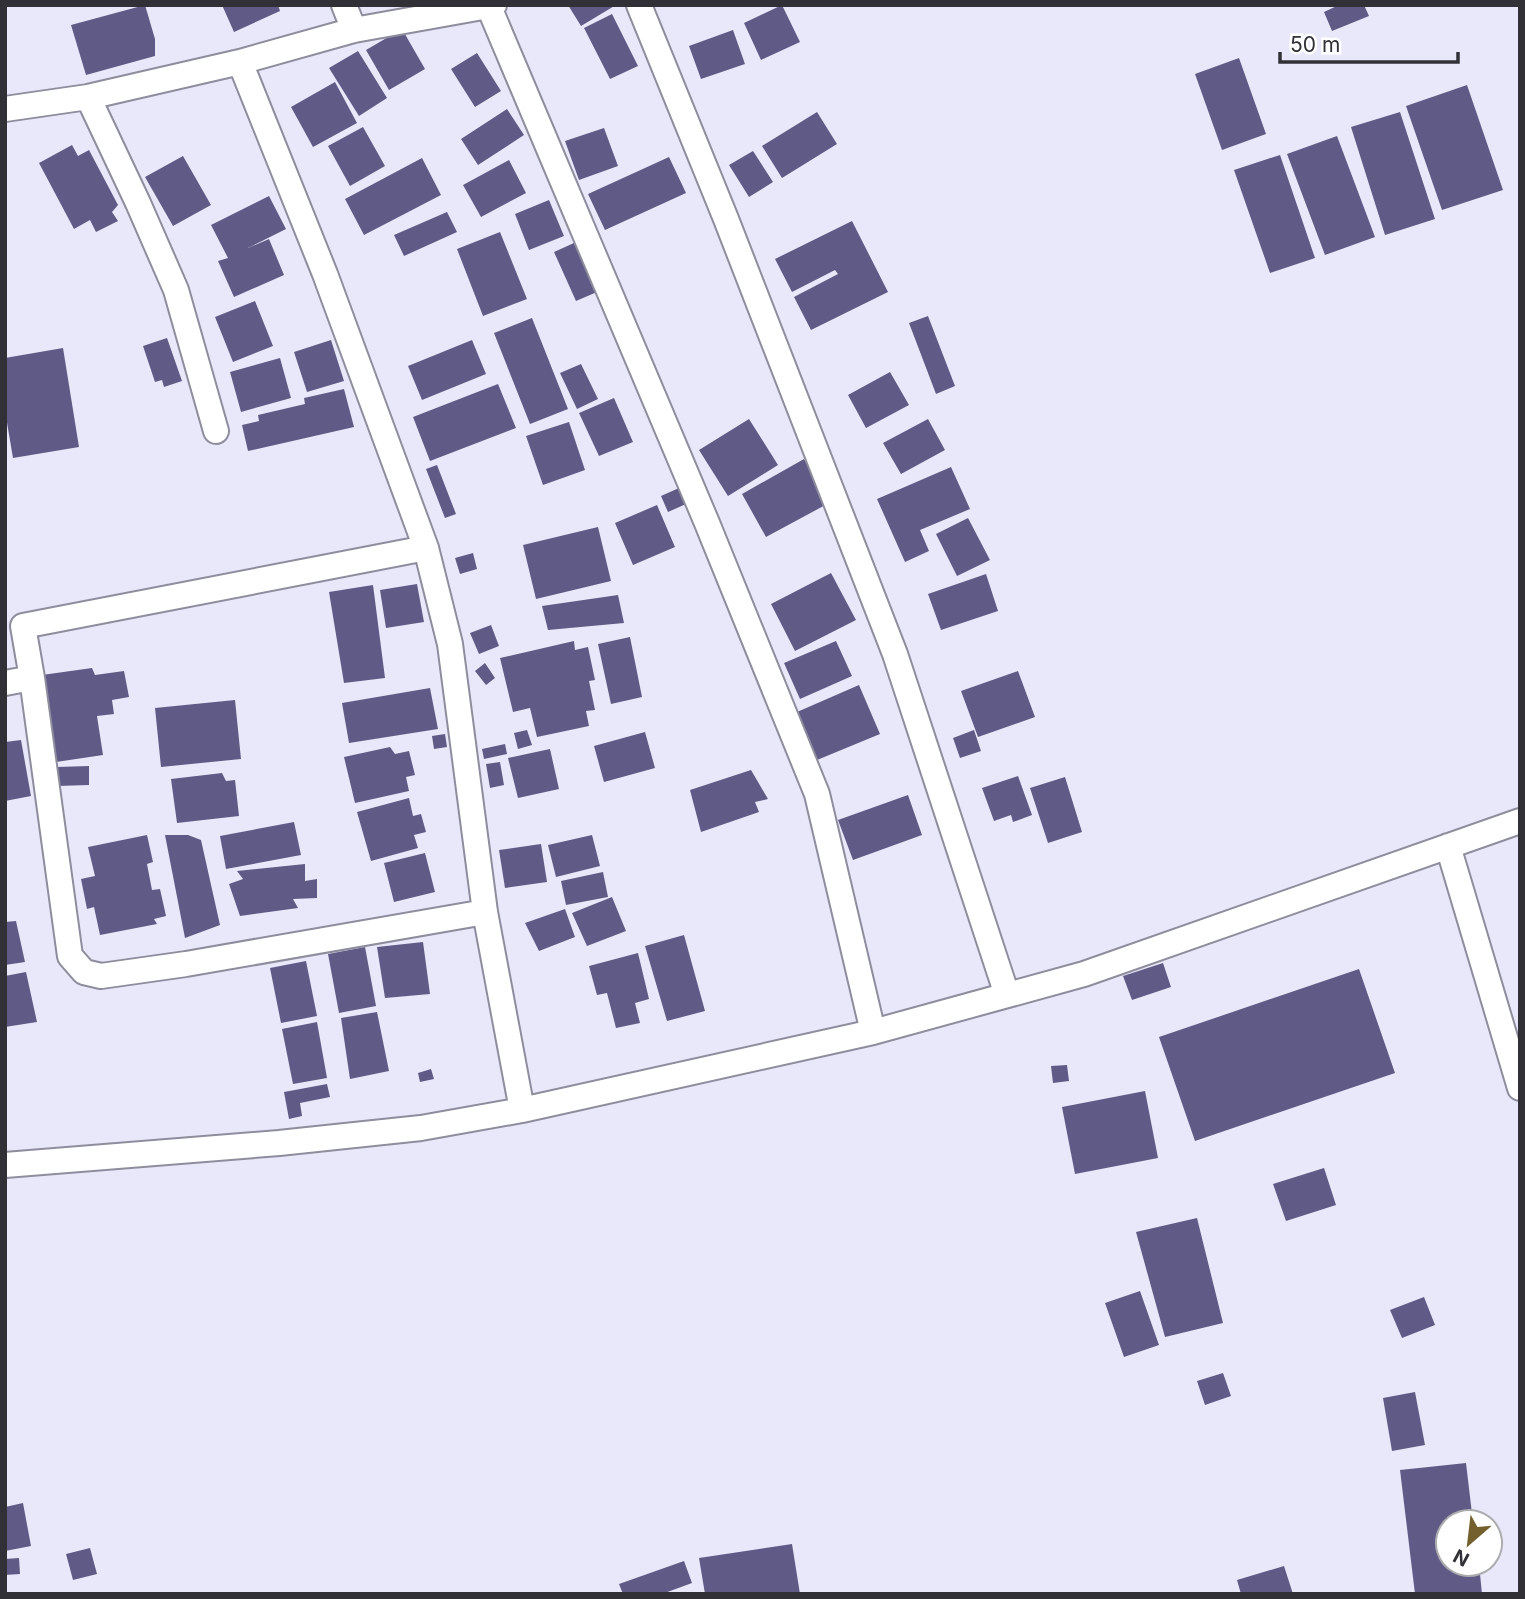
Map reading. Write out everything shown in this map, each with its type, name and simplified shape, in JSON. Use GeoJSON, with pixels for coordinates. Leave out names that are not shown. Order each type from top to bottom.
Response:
{"type":"FeatureCollection","features":[{"type":"Feature","properties":{"kind":"street"},"geometry":{"type":"LineString","coordinates":[[344,5],[354,30]]}},
{"type":"Feature","properties":{"kind":"street"},"geometry":{"type":"LineString","coordinates":[[639,5],[726,219],[895,654],[1007,995]]}},
{"type":"Feature","properties":{"kind":"street"},"geometry":{"type":"LineString","coordinates":[[5,109],[88,97],[240,62],[354,30],[492,6],[817,794],[873,1032]]}},
{"type":"Feature","properties":{"kind":"street"},"geometry":{"type":"LineString","coordinates":[[240,62],[325,274],[426,548],[450,644],[485,912],[522,1110]]}},
{"type":"Feature","properties":{"kind":"street"},"geometry":{"type":"LineString","coordinates":[[88,97],[176,290],[216,431]]}},
{"type":"Feature","properties":{"kind":"street"},"geometry":{"type":"LineString","coordinates":[[426,548],[23,626],[70,956],[84,972],[101,976],[186,964],[485,912]]}},
{"type":"Feature","properties":{"kind":"street"},"geometry":{"type":"LineString","coordinates":[[5,683],[32,678]]}},
{"type":"Feature","properties":{"kind":"street"},"geometry":{"type":"LineString","coordinates":[[5,1165],[396,1131],[522,1110],[873,1032],[1084,974],[1520,821]]}},
{"type":"Feature","properties":{"kind":"street"},"geometry":{"type":"LineString","coordinates":[[1448,846],[1520,1088]]}},
{"type":"Feature","properties":{"kind":"building"},"geometry":{"type":"Polygon","coordinates":[[[145,5],[155,39],[155,56],[86,75],[71,25],[145,5]]]}},
{"type":"Feature","properties":{"kind":"building"},"geometry":{"type":"Polygon","coordinates":[[[222,5],[278,5],[280,11],[234,32],[222,5]]]}},
{"type":"Feature","properties":{"kind":"building"},"geometry":{"type":"Polygon","coordinates":[[[568,5],[616,5],[581,26],[568,5]]]}},
{"type":"Feature","properties":{"kind":"building"},"geometry":{"type":"Polygon","coordinates":[[[782,5],[800,42],[761,60],[744,23],[782,5]]]}},
{"type":"Feature","properties":{"kind":"building"},"geometry":{"type":"Polygon","coordinates":[[[1339,5],[1364,5],[1369,16],[1332,31],[1324,12],[1339,5]]]}},
{"type":"Feature","properties":{"kind":"building"},"geometry":{"type":"Polygon","coordinates":[[[612,14],[638,66],[610,79],[584,28],[612,14]]]}},
{"type":"Feature","properties":{"kind":"building"},"geometry":{"type":"Polygon","coordinates":[[[402,29],[425,69],[389,90],[366,50],[402,29]]]}},
{"type":"Feature","properties":{"kind":"building"},"geometry":{"type":"Polygon","coordinates":[[[733,30],[745,64],[701,79],[689,46],[733,30]]]}},
{"type":"Feature","properties":{"kind":"building"},"geometry":{"type":"Polygon","coordinates":[[[358,51],[387,98],[359,116],[329,68],[358,51]]]}},
{"type":"Feature","properties":{"kind":"building"},"geometry":{"type":"Polygon","coordinates":[[[477,53],[501,91],[475,107],[451,69],[477,53]]]}},
{"type":"Feature","properties":{"kind":"building"},"geometry":{"type":"Polygon","coordinates":[[[1239,58],[1266,134],[1222,150],[1195,74],[1239,58]]]}},
{"type":"Feature","properties":{"kind":"building"},"geometry":{"type":"Polygon","coordinates":[[[335,82],[357,123],[313,147],[291,107],[335,82]]]}},
{"type":"Feature","properties":{"kind":"building"},"geometry":{"type":"Polygon","coordinates":[[[1467,85],[1503,190],[1442,210],[1406,106],[1467,85]]]}},
{"type":"Feature","properties":{"kind":"building"},"geometry":{"type":"Polygon","coordinates":[[[507,109],[524,135],[478,165],[461,139],[507,109]]]}},
{"type":"Feature","properties":{"kind":"building"},"geometry":{"type":"Polygon","coordinates":[[[817,112],[837,144],[782,178],[762,146],[817,112]]]}},
{"type":"Feature","properties":{"kind":"building"},"geometry":{"type":"Polygon","coordinates":[[[1400,112],[1435,219],[1385,235],[1351,127],[1400,112]]]}},
{"type":"Feature","properties":{"kind":"building"},"geometry":{"type":"Polygon","coordinates":[[[363,127],[385,166],[350,186],[328,146],[363,127]]]}},
{"type":"Feature","properties":{"kind":"building"},"geometry":{"type":"Polygon","coordinates":[[[604,128],[618,166],[579,180],[565,141],[604,128]]]}},
{"type":"Feature","properties":{"kind":"building"},"geometry":{"type":"Polygon","coordinates":[[[1337,136],[1375,237],[1325,255],[1287,154],[1337,136]]]}},
{"type":"Feature","properties":{"kind":"building"},"geometry":{"type":"Polygon","coordinates":[[[72,145],[78,156],[89,150],[118,205],[112,212],[118,221],[96,232],[90,220],[74,229],[39,163],[72,145]]]}},
{"type":"Feature","properties":{"kind":"building"},"geometry":{"type":"Polygon","coordinates":[[[753,151],[773,182],[749,197],[729,165],[753,151]]]}},
{"type":"Feature","properties":{"kind":"building"},"geometry":{"type":"Polygon","coordinates":[[[1280,155],[1315,258],[1270,273],[1234,170],[1280,155]]]}},
{"type":"Feature","properties":{"kind":"building"},"geometry":{"type":"Polygon","coordinates":[[[183,156],[211,205],[173,226],[145,177],[183,156]]]}},
{"type":"Feature","properties":{"kind":"building"},"geometry":{"type":"Polygon","coordinates":[[[669,157],[686,193],[605,230],[588,194],[669,157]]]}},
{"type":"Feature","properties":{"kind":"building"},"geometry":{"type":"Polygon","coordinates":[[[422,158],[441,195],[364,235],[345,199],[422,158]]]}},
{"type":"Feature","properties":{"kind":"building"},"geometry":{"type":"Polygon","coordinates":[[[509,160],[526,193],[481,217],[463,185],[509,160]]]}},
{"type":"Feature","properties":{"kind":"building"},"geometry":{"type":"Polygon","coordinates":[[[269,196],[286,229],[248,248],[269,239],[284,275],[234,297],[218,261],[228,258],[211,225],[269,196]]]}},
{"type":"Feature","properties":{"kind":"building"},"geometry":{"type":"Polygon","coordinates":[[[549,200],[564,236],[529,250],[515,214],[549,200]]]}},
{"type":"Feature","properties":{"kind":"building"},"geometry":{"type":"Polygon","coordinates":[[[447,212],[457,232],[404,256],[394,235],[447,212]]]}},
{"type":"Feature","properties":{"kind":"building"},"geometry":{"type":"Polygon","coordinates":[[[852,221],[888,292],[811,330],[794,297],[838,274],[835,270],[792,292],[775,259],[852,221]]]}},
{"type":"Feature","properties":{"kind":"building"},"geometry":{"type":"Polygon","coordinates":[[[500,232],[527,299],[483,316],[457,249],[500,232]]]}},
{"type":"Feature","properties":{"kind":"building"},"geometry":{"type":"Polygon","coordinates":[[[574,243],[597,292],[576,301],[554,252],[574,243]]]}},
{"type":"Feature","properties":{"kind":"building"},"geometry":{"type":"Polygon","coordinates":[[[255,301],[273,346],[233,362],[215,317],[255,301]]]}},
{"type":"Feature","properties":{"kind":"building"},"geometry":{"type":"Polygon","coordinates":[[[928,316],[955,386],[936,394],[909,323],[928,316]]]}},
{"type":"Feature","properties":{"kind":"building"},"geometry":{"type":"Polygon","coordinates":[[[532,318],[568,409],[530,424],[494,333],[532,318]]]}},
{"type":"Feature","properties":{"kind":"building"},"geometry":{"type":"Polygon","coordinates":[[[167,338],[182,381],[164,387],[162,380],[155,382],[143,346],[167,338]]]}},
{"type":"Feature","properties":{"kind":"building"},"geometry":{"type":"Polygon","coordinates":[[[331,340],[344,381],[307,392],[294,352],[331,340]]]}},
{"type":"Feature","properties":{"kind":"building"},"geometry":{"type":"Polygon","coordinates":[[[472,340],[486,374],[422,400],[408,366],[472,340]]]}},
{"type":"Feature","properties":{"kind":"building"},"geometry":{"type":"Polygon","coordinates":[[[63,348],[79,447],[13,458],[5,411],[5,358],[63,348]]]}},
{"type":"Feature","properties":{"kind":"building"},"geometry":{"type":"Polygon","coordinates":[[[280,358],[291,398],[241,412],[230,372],[280,358]]]}},
{"type":"Feature","properties":{"kind":"building"},"geometry":{"type":"Polygon","coordinates":[[[581,364],[598,399],[577,409],[560,373],[581,364]]]}},
{"type":"Feature","properties":{"kind":"building"},"geometry":{"type":"Polygon","coordinates":[[[890,372],[909,405],[866,428],[848,395],[890,372]]]}},
{"type":"Feature","properties":{"kind":"building"},"geometry":{"type":"Polygon","coordinates":[[[498,384],[516,428],[430,461],[413,417],[498,384]]]}},
{"type":"Feature","properties":{"kind":"building"},"geometry":{"type":"Polygon","coordinates":[[[344,389],[354,427],[248,451],[242,425],[259,421],[258,415],[305,404],[304,398],[344,389]]]}},
{"type":"Feature","properties":{"kind":"building"},"geometry":{"type":"Polygon","coordinates":[[[614,398],[633,442],[599,456],[579,413],[614,398]]]}},
{"type":"Feature","properties":{"kind":"building"},"geometry":{"type":"Polygon","coordinates":[[[749,419],[778,465],[728,496],[699,450],[749,419]]]}},
{"type":"Feature","properties":{"kind":"building"},"geometry":{"type":"Polygon","coordinates":[[[928,419],[945,450],[901,474],[883,443],[928,419]]]}},
{"type":"Feature","properties":{"kind":"building"},"geometry":{"type":"Polygon","coordinates":[[[569,422],[585,470],[543,485],[526,436],[569,422]]]}},
{"type":"Feature","properties":{"kind":"building"},"geometry":{"type":"Polygon","coordinates":[[[804,459],[829,503],[766,537],[742,494],[804,459]]]}},
{"type":"Feature","properties":{"kind":"building"},"geometry":{"type":"Polygon","coordinates":[[[437,465],[456,514],[445,518],[426,469],[437,465]]]}},
{"type":"Feature","properties":{"kind":"building"},"geometry":{"type":"Polygon","coordinates":[[[951,467],[970,509],[920,530],[929,551],[905,562],[877,499],[951,467]]]}},
{"type":"Feature","properties":{"kind":"building"},"geometry":{"type":"Polygon","coordinates":[[[679,488],[686,504],[668,512],[661,496],[679,488]]]}},
{"type":"Feature","properties":{"kind":"building"},"geometry":{"type":"Polygon","coordinates":[[[657,505],[675,547],[633,565],[615,523],[657,505]]]}},
{"type":"Feature","properties":{"kind":"building"},"geometry":{"type":"Polygon","coordinates":[[[968,518],[990,560],[957,576],[936,534],[968,518]]]}},
{"type":"Feature","properties":{"kind":"building"},"geometry":{"type":"Polygon","coordinates":[[[598,527],[611,581],[536,599],[523,545],[598,527]]]}},
{"type":"Feature","properties":{"kind":"building"},"geometry":{"type":"Polygon","coordinates":[[[473,553],[477,569],[460,574],[455,558],[473,553]]]}},
{"type":"Feature","properties":{"kind":"building"},"geometry":{"type":"Polygon","coordinates":[[[831,573],[856,620],[795,651],[771,604],[831,573]]]}},
{"type":"Feature","properties":{"kind":"building"},"geometry":{"type":"Polygon","coordinates":[[[986,574],[998,611],[941,630],[928,594],[986,574]]]}},
{"type":"Feature","properties":{"kind":"building"},"geometry":{"type":"Polygon","coordinates":[[[417,584],[424,622],[386,628],[380,590],[417,584]]]}},
{"type":"Feature","properties":{"kind":"building"},"geometry":{"type":"Polygon","coordinates":[[[373,585],[385,678],[344,683],[329,592],[373,585]]]}},
{"type":"Feature","properties":{"kind":"building"},"geometry":{"type":"Polygon","coordinates":[[[618,595],[624,623],[548,630],[542,606],[618,595]]]}},
{"type":"Feature","properties":{"kind":"building"},"geometry":{"type":"Polygon","coordinates":[[[491,625],[499,646],[479,654],[470,633],[491,625]]]}},
{"type":"Feature","properties":{"kind":"building"},"geometry":{"type":"Polygon","coordinates":[[[630,637],[642,697],[611,704],[598,644],[630,637]]]}},
{"type":"Feature","properties":{"kind":"building"},"geometry":{"type":"Polygon","coordinates":[[[574,641],[575,650],[588,647],[595,680],[589,681],[595,710],[586,711],[589,726],[537,737],[530,708],[513,712],[500,658],[574,641]]]}},
{"type":"Feature","properties":{"kind":"building"},"geometry":{"type":"Polygon","coordinates":[[[836,641],[852,676],[800,699],[784,663],[836,641]]]}},
{"type":"Feature","properties":{"kind":"building"},"geometry":{"type":"Polygon","coordinates":[[[485,663],[495,678],[486,685],[475,671],[485,663]]]}},
{"type":"Feature","properties":{"kind":"building"},"geometry":{"type":"Polygon","coordinates":[[[92,668],[95,675],[124,671],[129,697],[112,700],[114,714],[97,716],[103,755],[56,762],[42,675],[92,668]]]}},
{"type":"Feature","properties":{"kind":"building"},"geometry":{"type":"Polygon","coordinates":[[[1018,671],[1035,717],[978,737],[961,691],[1018,671]]]}},
{"type":"Feature","properties":{"kind":"building"},"geometry":{"type":"Polygon","coordinates":[[[859,685],[880,734],[817,760],[797,712],[859,685]]]}},
{"type":"Feature","properties":{"kind":"building"},"geometry":{"type":"Polygon","coordinates":[[[430,688],[438,729],[349,743],[342,703],[430,688]]]}},
{"type":"Feature","properties":{"kind":"building"},"geometry":{"type":"Polygon","coordinates":[[[235,700],[241,759],[161,767],[155,708],[235,700]]]}},
{"type":"Feature","properties":{"kind":"building"},"geometry":{"type":"Polygon","coordinates":[[[527,730],[532,745],[518,749],[514,733],[527,730]]]}},
{"type":"Feature","properties":{"kind":"building"},"geometry":{"type":"Polygon","coordinates":[[[974,730],[981,751],[960,758],[953,738],[974,730]]]}},
{"type":"Feature","properties":{"kind":"building"},"geometry":{"type":"Polygon","coordinates":[[[645,732],[655,768],[604,782],[594,746],[645,732]]]}},
{"type":"Feature","properties":{"kind":"building"},"geometry":{"type":"Polygon","coordinates":[[[445,734],[447,747],[434,749],[432,736],[445,734]]]}},
{"type":"Feature","properties":{"kind":"building"},"geometry":{"type":"Polygon","coordinates":[[[21,740],[31,796],[5,801],[5,742],[21,740]]]}},
{"type":"Feature","properties":{"kind":"building"},"geometry":{"type":"Polygon","coordinates":[[[505,744],[507,754],[484,759],[482,749],[505,744]]]}},
{"type":"Feature","properties":{"kind":"building"},"geometry":{"type":"Polygon","coordinates":[[[390,747],[395,754],[409,751],[415,775],[406,777],[409,791],[355,803],[344,757],[390,747]]]}},
{"type":"Feature","properties":{"kind":"building"},"geometry":{"type":"Polygon","coordinates":[[[550,749],[559,789],[518,798],[508,758],[550,749]]]}},
{"type":"Feature","properties":{"kind":"building"},"geometry":{"type":"Polygon","coordinates":[[[500,762],[504,785],[490,788],[486,764],[500,762]]]}},
{"type":"Feature","properties":{"kind":"building"},"geometry":{"type":"Polygon","coordinates":[[[89,766],[89,785],[57,786],[57,767],[89,766]]]}},
{"type":"Feature","properties":{"kind":"building"},"geometry":{"type":"Polygon","coordinates":[[[751,770],[768,799],[755,802],[759,812],[701,832],[690,790],[751,770]]]}},
{"type":"Feature","properties":{"kind":"building"},"geometry":{"type":"Polygon","coordinates":[[[222,773],[226,781],[235,780],[239,816],[177,823],[171,779],[222,773]]]}},
{"type":"Feature","properties":{"kind":"building"},"geometry":{"type":"Polygon","coordinates":[[[1018,776],[1032,815],[1013,822],[1011,815],[994,821],[982,788],[1018,776]]]}},
{"type":"Feature","properties":{"kind":"building"},"geometry":{"type":"Polygon","coordinates":[[[1065,777],[1082,832],[1048,843],[1030,788],[1065,777]]]}},
{"type":"Feature","properties":{"kind":"building"},"geometry":{"type":"Polygon","coordinates":[[[908,795],[922,835],[853,860],[838,820],[908,795]]]}},
{"type":"Feature","properties":{"kind":"building"},"geometry":{"type":"Polygon","coordinates":[[[409,798],[413,816],[421,814],[426,832],[414,835],[418,848],[371,861],[357,812],[409,798]]]}},
{"type":"Feature","properties":{"kind":"building"},"geometry":{"type":"Polygon","coordinates":[[[294,822],[301,855],[226,869],[220,836],[294,822]]]}},
{"type":"Feature","properties":{"kind":"building"},"geometry":{"type":"Polygon","coordinates":[[[147,835],[153,862],[147,864],[152,890],[160,889],[166,916],[154,919],[157,924],[100,935],[94,907],[87,909],[81,879],[95,876],[88,847],[147,835]]]}},
{"type":"Feature","properties":{"kind":"building"},"geometry":{"type":"Polygon","coordinates":[[[165,835],[188,835],[201,840],[220,925],[185,938],[165,835]]]}},
{"type":"Feature","properties":{"kind":"building"},"geometry":{"type":"Polygon","coordinates":[[[592,835],[600,866],[556,877],[548,845],[592,835]]]}},
{"type":"Feature","properties":{"kind":"building"},"geometry":{"type":"Polygon","coordinates":[[[541,844],[547,882],[505,888],[499,850],[541,844]]]}},
{"type":"Feature","properties":{"kind":"building"},"geometry":{"type":"Polygon","coordinates":[[[425,853],[435,892],[394,902],[384,863],[425,853]]]}},
{"type":"Feature","properties":{"kind":"building"},"geometry":{"type":"Polygon","coordinates":[[[305,864],[305,881],[317,879],[317,898],[293,899],[298,908],[240,916],[229,884],[243,879],[237,871],[305,864]]]}},
{"type":"Feature","properties":{"kind":"building"},"geometry":{"type":"Polygon","coordinates":[[[603,872],[608,897],[566,905],[561,881],[603,872]]]}},
{"type":"Feature","properties":{"kind":"building"},"geometry":{"type":"Polygon","coordinates":[[[612,897],[626,931],[587,946],[572,913],[612,897]]]}},
{"type":"Feature","properties":{"kind":"building"},"geometry":{"type":"Polygon","coordinates":[[[565,909],[575,937],[539,951],[525,923],[565,909]]]}},
{"type":"Feature","properties":{"kind":"building"},"geometry":{"type":"Polygon","coordinates":[[[16,921],[25,962],[5,965],[5,922],[16,921]]]}},
{"type":"Feature","properties":{"kind":"building"},"geometry":{"type":"Polygon","coordinates":[[[684,935],[705,1011],[667,1021],[645,946],[684,935]]]}},
{"type":"Feature","properties":{"kind":"building"},"geometry":{"type":"Polygon","coordinates":[[[423,942],[430,994],[385,998],[377,947],[423,942]]]}},
{"type":"Feature","properties":{"kind":"building"},"geometry":{"type":"Polygon","coordinates":[[[365,947],[376,1006],[339,1013],[328,954],[365,947]]]}},
{"type":"Feature","properties":{"kind":"building"},"geometry":{"type":"Polygon","coordinates":[[[638,953],[649,999],[635,1003],[640,1023],[616,1028],[607,993],[597,995],[589,966],[638,953]]]}},
{"type":"Feature","properties":{"kind":"building"},"geometry":{"type":"Polygon","coordinates":[[[306,961],[317,1016],[281,1023],[270,968],[306,961]]]}},
{"type":"Feature","properties":{"kind":"building"},"geometry":{"type":"Polygon","coordinates":[[[1163,963],[1171,987],[1132,1000],[1123,976],[1163,963]]]}},
{"type":"Feature","properties":{"kind":"building"},"geometry":{"type":"Polygon","coordinates":[[[1359,969],[1395,1073],[1195,1141],[1159,1037],[1359,969]]]}},
{"type":"Feature","properties":{"kind":"building"},"geometry":{"type":"Polygon","coordinates":[[[26,972],[37,1022],[5,1027],[5,976],[26,972]]]}},
{"type":"Feature","properties":{"kind":"building"},"geometry":{"type":"Polygon","coordinates":[[[377,1012],[389,1071],[350,1079],[341,1018],[377,1012]]]}},
{"type":"Feature","properties":{"kind":"building"},"geometry":{"type":"Polygon","coordinates":[[[317,1022],[327,1078],[293,1084],[282,1029],[317,1022]]]}},
{"type":"Feature","properties":{"kind":"building"},"geometry":{"type":"Polygon","coordinates":[[[1067,1065],[1069,1081],[1053,1083],[1051,1066],[1067,1065]]]}},
{"type":"Feature","properties":{"kind":"building"},"geometry":{"type":"Polygon","coordinates":[[[431,1069],[434,1079],[420,1082],[418,1073],[431,1069]]]}},
{"type":"Feature","properties":{"kind":"building"},"geometry":{"type":"Polygon","coordinates":[[[327,1084],[330,1097],[300,1103],[302,1116],[289,1119],[284,1092],[327,1084]]]}},
{"type":"Feature","properties":{"kind":"building"},"geometry":{"type":"Polygon","coordinates":[[[1145,1091],[1158,1158],[1075,1174],[1062,1107],[1145,1091]]]}},
{"type":"Feature","properties":{"kind":"building"},"geometry":{"type":"Polygon","coordinates":[[[1324,1168],[1336,1205],[1286,1221],[1273,1184],[1324,1168]]]}},
{"type":"Feature","properties":{"kind":"building"},"geometry":{"type":"Polygon","coordinates":[[[1197,1218],[1223,1323],[1165,1337],[1136,1232],[1197,1218]]]}},
{"type":"Feature","properties":{"kind":"building"},"geometry":{"type":"Polygon","coordinates":[[[1140,1291],[1159,1345],[1124,1357],[1105,1303],[1140,1291]]]}},
{"type":"Feature","properties":{"kind":"building"},"geometry":{"type":"Polygon","coordinates":[[[1424,1297],[1435,1325],[1402,1338],[1390,1310],[1424,1297]]]}},
{"type":"Feature","properties":{"kind":"building"},"geometry":{"type":"Polygon","coordinates":[[[1223,1373],[1231,1396],[1205,1405],[1197,1381],[1223,1373]]]}},
{"type":"Feature","properties":{"kind":"building"},"geometry":{"type":"Polygon","coordinates":[[[1415,1392],[1425,1445],[1392,1451],[1383,1398],[1415,1392]]]}},
{"type":"Feature","properties":{"kind":"building"},"geometry":{"type":"Polygon","coordinates":[[[1466,1463],[1471,1508],[1434,1508],[1434,1578],[1480,1578],[1482,1594],[1415,1594],[1400,1470],[1466,1463]]]}},
{"type":"Feature","properties":{"kind":"building"},"geometry":{"type":"Polygon","coordinates":[[[23,1503],[31,1546],[5,1551],[5,1507],[23,1503]]]}},
{"type":"Feature","properties":{"kind":"building"},"geometry":{"type":"Polygon","coordinates":[[[792,1544],[800,1594],[705,1594],[699,1558],[792,1544]]]}},
{"type":"Feature","properties":{"kind":"building"},"geometry":{"type":"Polygon","coordinates":[[[90,1548],[97,1574],[73,1580],[66,1554],[90,1548]]]}},
{"type":"Feature","properties":{"kind":"building"},"geometry":{"type":"Polygon","coordinates":[[[19,1558],[20,1574],[5,1575],[5,1559],[19,1558]]]}},
{"type":"Feature","properties":{"kind":"building"},"geometry":{"type":"Polygon","coordinates":[[[684,1561],[692,1583],[662,1594],[623,1594],[619,1584],[684,1561]]]}},
{"type":"Feature","properties":{"kind":"building"},"geometry":{"type":"Polygon","coordinates":[[[1284,1566],[1293,1594],[1241,1594],[1237,1580],[1284,1566]]]}}]}
